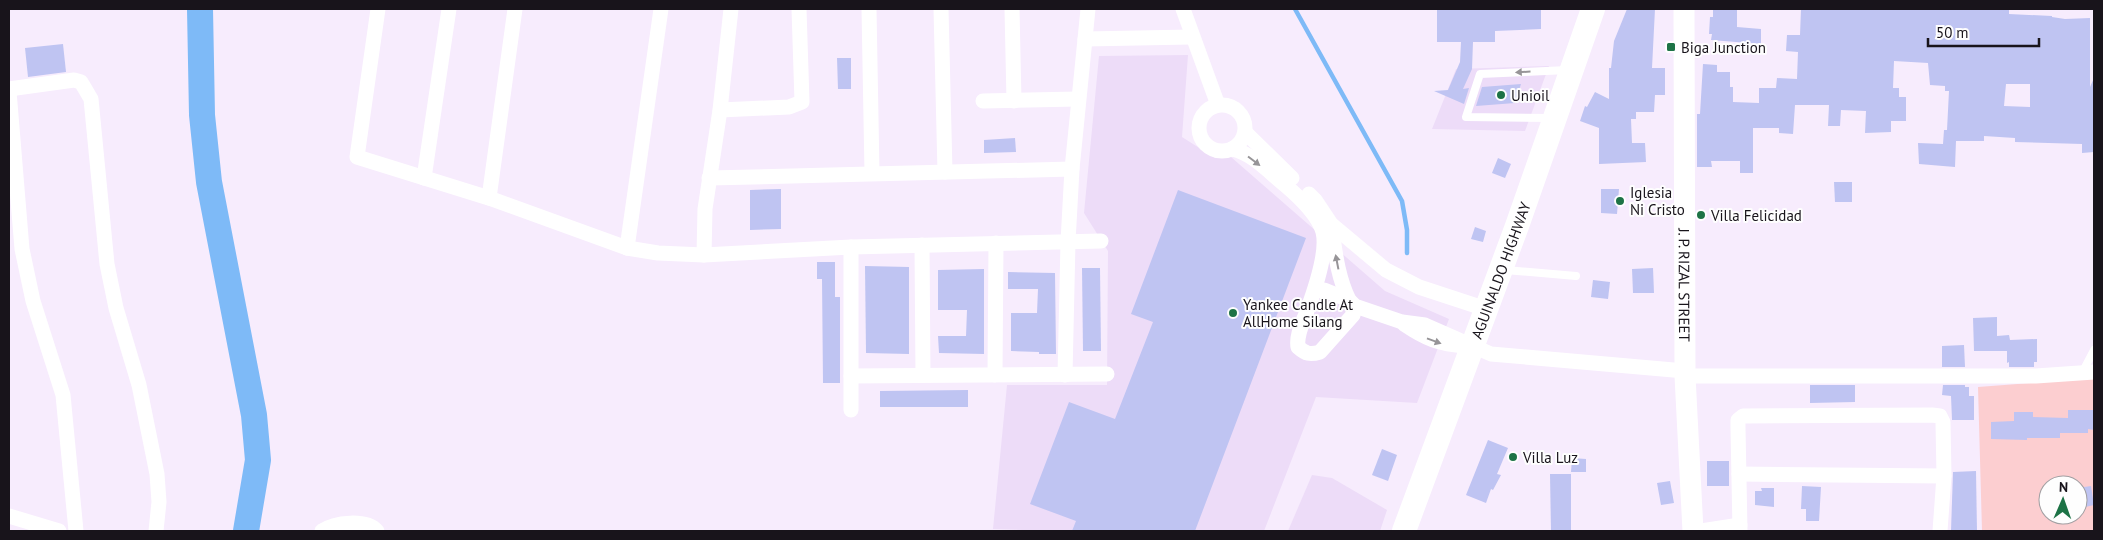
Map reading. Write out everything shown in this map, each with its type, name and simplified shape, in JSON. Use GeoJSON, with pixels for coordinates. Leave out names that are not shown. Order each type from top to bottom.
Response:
{"type":"FeatureCollection","features":[{"type":"Feature","properties":{"kind":"main road","name":"AGUINALDO HIGHWAY"},"geometry":{"type":"LineString","coordinates":[[1404,531],[1501,269],[1593,9]]}},
{"type":"Feature","properties":{"kind":"main road","name":"J. P. RIZAL STREET"},"geometry":{"type":"LineString","coordinates":[[1684,9],[1685,373],[1693,531]]}},
{"type":"Feature","properties":{"kind":"street"},"geometry":{"type":"LineString","coordinates":[[378,9],[357,157],[489,198],[627,248],[658,253],[704,255],[851,247],[1101,240]]}},
{"type":"Feature","properties":{"kind":"street"},"geometry":{"type":"LineString","coordinates":[[424,178],[449,9]]}},
{"type":"Feature","properties":{"kind":"street"},"geometry":{"type":"LineString","coordinates":[[489,198],[515,9]]}},
{"type":"Feature","properties":{"kind":"street"},"geometry":{"type":"LineString","coordinates":[[627,248],[661,9]]}},
{"type":"Feature","properties":{"kind":"street"},"geometry":{"type":"LineString","coordinates":[[704,255],[705,208],[720,110],[731,9]]}},
{"type":"Feature","properties":{"kind":"street"},"geometry":{"type":"LineString","coordinates":[[720,110],[789,108],[802,102],[799,9]]}},
{"type":"Feature","properties":{"kind":"street"},"geometry":{"type":"LineString","coordinates":[[869,9],[872,173]]}},
{"type":"Feature","properties":{"kind":"street"},"geometry":{"type":"LineString","coordinates":[[941,9],[945,172]]}},
{"type":"Feature","properties":{"kind":"street"},"geometry":{"type":"LineString","coordinates":[[1012,9],[1014,101]]}},
{"type":"Feature","properties":{"kind":"street"},"geometry":{"type":"LineString","coordinates":[[1065,375],[1068,242],[1072,169],[1088,9]]}},
{"type":"Feature","properties":{"kind":"street"},"geometry":{"type":"LineString","coordinates":[[1183,9],[1218,105]]}},
{"type":"Feature","properties":{"kind":"street"},"geometry":{"type":"LineString","coordinates":[[1085,39],[1192,37]]}},
{"type":"Feature","properties":{"kind":"street"},"geometry":{"type":"LineString","coordinates":[[76,531],[63,395],[33,301],[22,249],[9,90],[74,80],[80,82],[91,99],[107,264],[116,308],[139,385],[157,474],[159,502],[156,531]]}},
{"type":"Feature","properties":{"kind":"street"},"geometry":{"type":"LineString","coordinates":[[982,102],[1078,99]]}},
{"type":"Feature","properties":{"kind":"street"},"geometry":{"type":"LineString","coordinates":[[1232,149],[1240,142],[1245,132],[1244,119],[1231,106],[1218,105],[1205,112],[1201,117],[1199,124],[1201,138],[1211,148],[1241,151],[1250,157],[1307,205],[1323,232],[1321,262],[1315,291],[1297,342],[1298,347],[1305,354],[1320,352],[1353,315],[1352,303],[1342,286],[1336,262],[1331,224]]}},
{"type":"Feature","properties":{"kind":"street"},"geometry":{"type":"LineString","coordinates":[[1245,132],[1316,200],[1331,224],[1386,270],[1419,287],[1486,309]]}},
{"type":"Feature","properties":{"kind":"street"},"geometry":{"type":"LineString","coordinates":[[709,178],[1072,169]]}},
{"type":"Feature","properties":{"kind":"street"},"geometry":{"type":"LineString","coordinates":[[995,375],[996,244]]}},
{"type":"Feature","properties":{"kind":"street"},"geometry":{"type":"LineString","coordinates":[[922,245],[923,375]]}},
{"type":"Feature","properties":{"kind":"street"},"geometry":{"type":"LineString","coordinates":[[851,247],[851,410]]}},
{"type":"Feature","properties":{"kind":"street"},"geometry":{"type":"LineString","coordinates":[[1315,291],[1324,290],[1402,322],[1426,325],[1491,354],[1685,373],[2036,376],[2088,373]]}},
{"type":"Feature","properties":{"kind":"street"},"geometry":{"type":"LineString","coordinates":[[851,376],[1107,374]]}},
{"type":"Feature","properties":{"kind":"street"},"geometry":{"type":"LineString","coordinates":[[1701,531],[1740,528],[1738,420],[1743,416],[1932,415],[1940,416],[1943,422],[1944,476],[1940,531]]}},
{"type":"Feature","properties":{"kind":"street"},"geometry":{"type":"LineString","coordinates":[[1739,474],[1944,476]]}},
{"type":"Feature","properties":{"kind":"street"},"geometry":{"type":"LineString","coordinates":[[9,516],[59,531]]}},
{"type":"Feature","properties":{"kind":"street"},"geometry":{"type":"LineString","coordinates":[[322,531],[331,525],[350,523],[374,527],[378,531]]}},
{"type":"Feature","properties":{"kind":"lane"},"geometry":{"type":"LineString","coordinates":[[1555,118],[1466,117],[1480,74],[1572,69]]}},
{"type":"Feature","properties":{"kind":"lane"},"geometry":{"type":"LineString","coordinates":[[1501,269],[1576,276]]}},
{"type":"Feature","properties":{"kind":"lane"},"geometry":{"type":"LineString","coordinates":[[2088,373],[2094,350]]}},
{"type":"Feature","properties":{"kind":"shaded area"},"geometry":{"type":"Polygon","coordinates":[[[1188,55],[1182,137],[1215,158],[1231,157],[1385,291],[1449,319],[1417,403],[1316,397],[1264,531],[1052,531],[993,529],[1007,385],[1107,385],[1108,251],[1084,213],[1099,56],[1188,55]]]}},
{"type":"Feature","properties":{"kind":"shaded area"},"geometry":{"type":"Polygon","coordinates":[[[1549,66],[1525,131],[1432,129],[1456,69],[1549,66]]]}},
{"type":"Feature","properties":{"kind":"shaded area"},"geometry":{"type":"Polygon","coordinates":[[[2094,378],[2094,531],[1982,531],[1978,387],[2094,378]]]}},
{"type":"Feature","properties":{"kind":"shaded area"},"geometry":{"type":"Polygon","coordinates":[[[1312,475],[1332,478],[1387,510],[1380,531],[1288,531],[1312,475]]]}},
{"type":"Feature","properties":{"kind":"building"},"geometry":{"type":"Polygon","coordinates":[[[1437,9],[1541,9],[1541,29],[1495,31],[1495,42],[1473,42],[1472,69],[1463,89],[1469,88],[1464,104],[1434,91],[1448,90],[1460,62],[1461,42],[1437,42],[1437,9]]]}},
{"type":"Feature","properties":{"kind":"building"},"geometry":{"type":"Polygon","coordinates":[[[1627,9],[1655,9],[1652,68],[1665,68],[1665,95],[1655,95],[1654,112],[1636,112],[1636,119],[1631,119],[1632,143],[1645,143],[1646,162],[1599,164],[1599,128],[1580,121],[1585,106],[1587,107],[1595,92],[1609,99],[1609,68],[1611,68],[1614,41],[1627,9]]]}},
{"type":"Feature","properties":{"kind":"building"},"geometry":{"type":"Polygon","coordinates":[[[1713,9],[1737,9],[1737,27],[1761,29],[1761,44],[1711,40],[1712,34],[1709,34],[1710,17],[1713,17],[1713,9]]]}},
{"type":"Feature","properties":{"kind":"building"},"geometry":{"type":"Polygon","coordinates":[[[1801,9],[2009,9],[2009,14],[2052,16],[2065,19],[2090,18],[2090,87],[2094,78],[2094,152],[2082,153],[2082,144],[2015,142],[2015,138],[1984,136],[1984,141],[1956,141],[1955,167],[1919,164],[1918,143],[1943,144],[1944,130],[1947,130],[1949,91],[1945,91],[1945,86],[1930,85],[1928,63],[1894,61],[1893,88],[1899,88],[1899,97],[1906,97],[1906,121],[1891,121],[1891,132],[1865,133],[1866,111],[1841,110],[1840,126],[1828,126],[1829,105],[1795,105],[1793,134],[1779,133],[1779,128],[1753,128],[1753,173],[1740,173],[1740,161],[1711,161],[1712,167],[1697,167],[1697,114],[1700,114],[1703,64],[1717,65],[1717,72],[1730,72],[1733,102],[1759,103],[1759,88],[1776,88],[1777,78],[1797,79],[1798,52],[1786,51],[1787,35],[1800,35],[1801,9]],[[2006,84],[2004,106],[2030,107],[2030,84],[2006,84]]]}},
{"type":"Feature","properties":{"kind":"building"},"geometry":{"type":"Polygon","coordinates":[[[63,44],[66,72],[28,77],[25,48],[63,44]]]}},
{"type":"Feature","properties":{"kind":"building"},"geometry":{"type":"Polygon","coordinates":[[[837,58],[851,58],[851,89],[838,89],[837,58]]]}},
{"type":"Feature","properties":{"kind":"building","name":"Unioil"},"geometry":{"type":"Polygon","coordinates":[[[1521,84],[1515,103],[1476,106],[1482,87],[1521,84]]]}},
{"type":"Feature","properties":{"kind":"building"},"geometry":{"type":"Polygon","coordinates":[[[1015,138],[1016,152],[984,153],[984,140],[1015,138]]]}},
{"type":"Feature","properties":{"kind":"building"},"geometry":{"type":"Polygon","coordinates":[[[1498,158],[1511,164],[1505,178],[1492,173],[1498,158]]]}},
{"type":"Feature","properties":{"kind":"building"},"geometry":{"type":"Polygon","coordinates":[[[1834,182],[1852,182],[1852,202],[1835,202],[1834,182]]]}},
{"type":"Feature","properties":{"kind":"building"},"geometry":{"type":"Polygon","coordinates":[[[781,189],[781,229],[750,230],[750,190],[781,189]]]}},
{"type":"Feature","properties":{"kind":"building"},"geometry":{"type":"Polygon","coordinates":[[[1601,189],[1619,189],[1617,214],[1601,213],[1601,189]]]}},
{"type":"Feature","properties":{"kind":"building"},"geometry":{"type":"Polygon","coordinates":[[[1178,190],[1306,238],[1195,531],[1072,531],[1076,521],[1030,504],[1069,402],[1115,419],[1153,322],[1131,314],[1178,190]]]}},
{"type":"Feature","properties":{"kind":"building"},"geometry":{"type":"Polygon","coordinates":[[[1475,227],[1486,231],[1483,242],[1471,239],[1475,227]]]}},
{"type":"Feature","properties":{"kind":"building"},"geometry":{"type":"Polygon","coordinates":[[[817,262],[835,262],[835,297],[840,297],[840,383],[823,383],[822,279],[817,279],[817,262]]]}},
{"type":"Feature","properties":{"kind":"building"},"geometry":{"type":"Polygon","coordinates":[[[865,266],[909,267],[909,354],[866,353],[865,266]]]}},
{"type":"Feature","properties":{"kind":"building"},"geometry":{"type":"Polygon","coordinates":[[[1082,268],[1100,268],[1101,351],[1083,351],[1082,268]]]}},
{"type":"Feature","properties":{"kind":"building"},"geometry":{"type":"Polygon","coordinates":[[[1653,268],[1654,293],[1633,293],[1632,269],[1653,268]]]}},
{"type":"Feature","properties":{"kind":"building"},"geometry":{"type":"Polygon","coordinates":[[[984,269],[984,354],[939,353],[938,336],[966,336],[967,310],[938,310],[938,270],[984,269]]]}},
{"type":"Feature","properties":{"kind":"building"},"geometry":{"type":"Polygon","coordinates":[[[1008,272],[1055,273],[1056,354],[1011,351],[1011,313],[1037,313],[1038,289],[1008,289],[1008,272]]]}},
{"type":"Feature","properties":{"kind":"building"},"geometry":{"type":"Polygon","coordinates":[[[1593,280],[1610,282],[1608,299],[1591,297],[1593,280]]]}},
{"type":"Feature","properties":{"kind":"building"},"geometry":{"type":"Polygon","coordinates":[[[1997,317],[1997,336],[2009,335],[2010,340],[2037,339],[2037,362],[2034,362],[2034,367],[2009,367],[2007,351],[1974,351],[1973,318],[1997,317]]]}},
{"type":"Feature","properties":{"kind":"building"},"geometry":{"type":"Polygon","coordinates":[[[1964,345],[1965,367],[1942,367],[1942,346],[1964,345]]]}},
{"type":"Feature","properties":{"kind":"building"},"geometry":{"type":"Polygon","coordinates":[[[1810,385],[1855,385],[1855,402],[1810,403],[1810,385]]]}},
{"type":"Feature","properties":{"kind":"building"},"geometry":{"type":"Polygon","coordinates":[[[1943,385],[1965,385],[1965,387],[1969,387],[1969,396],[1974,396],[1974,420],[1952,420],[1951,396],[1942,395],[1943,385]]]}},
{"type":"Feature","properties":{"kind":"building"},"geometry":{"type":"Polygon","coordinates":[[[968,390],[968,407],[880,407],[880,391],[968,390]]]}},
{"type":"Feature","properties":{"kind":"building"},"geometry":{"type":"Polygon","coordinates":[[[2068,410],[2094,410],[2094,430],[2088,429],[2088,433],[2060,433],[2060,438],[2027,438],[2027,440],[1991,439],[1991,422],[2014,421],[2014,412],[2033,412],[2033,417],[2068,418],[2068,410]]]}},
{"type":"Feature","properties":{"kind":"building"},"geometry":{"type":"Polygon","coordinates":[[[1488,440],[1508,448],[1497,474],[1501,475],[1493,490],[1491,489],[1486,503],[1466,495],[1488,440]]]}},
{"type":"Feature","properties":{"kind":"building"},"geometry":{"type":"Polygon","coordinates":[[[1382,449],[1397,455],[1388,481],[1372,475],[1382,449]]]}},
{"type":"Feature","properties":{"kind":"building"},"geometry":{"type":"Polygon","coordinates":[[[1572,458],[1586,459],[1586,472],[1571,472],[1572,458]]]}},
{"type":"Feature","properties":{"kind":"building"},"geometry":{"type":"Polygon","coordinates":[[[1707,461],[1729,461],[1729,486],[1707,486],[1707,461]]]}},
{"type":"Feature","properties":{"kind":"building"},"geometry":{"type":"Polygon","coordinates":[[[1976,471],[1977,531],[1951,531],[1953,472],[1976,471]]]}},
{"type":"Feature","properties":{"kind":"building"},"geometry":{"type":"Polygon","coordinates":[[[1550,474],[1571,474],[1571,531],[1551,531],[1550,474]]]}},
{"type":"Feature","properties":{"kind":"building"},"geometry":{"type":"Polygon","coordinates":[[[1670,481],[1674,503],[1661,505],[1657,483],[1670,481]]]}},
{"type":"Feature","properties":{"kind":"building"},"geometry":{"type":"Polygon","coordinates":[[[1802,486],[1821,487],[1819,521],[1806,521],[1806,509],[1801,509],[1802,486]]]}},
{"type":"Feature","properties":{"kind":"building"},"geometry":{"type":"Polygon","coordinates":[[[2088,486],[2091,486],[2094,505],[2088,506],[2088,486]]]}},
{"type":"Feature","properties":{"kind":"building"},"geometry":{"type":"Polygon","coordinates":[[[1761,488],[1774,488],[1774,507],[1755,505],[1755,491],[1762,491],[1761,488]]]}},
{"type":"Feature","properties":{"kind":"waterway"},"geometry":{"type":"LineString","coordinates":[[200,9],[202,115],[209,182],[254,415],[258,460],[246,531]]}},
{"type":"Feature","properties":{"kind":"waterway"},"geometry":{"type":"LineString","coordinates":[[1295,9],[1402,201],[1407,230],[1407,253]]}},
{"type":"Feature","properties":{"kind":"place","name":"Biga Junction"},"geometry":{"type":"Point","coordinates":[1671,47]}},
{"type":"Feature","properties":{"kind":"place","name":"Unioil"},"geometry":{"type":"Point","coordinates":[1501,95]}},
{"type":"Feature","properties":{"kind":"place","name":"Iglesia Ni Cristo"},"geometry":{"type":"Point","coordinates":[1620,201]}},
{"type":"Feature","properties":{"kind":"place","name":"Villa Felicidad"},"geometry":{"type":"Point","coordinates":[1701,215]}},
{"type":"Feature","properties":{"kind":"place","name":"Yankee Candle At AllHome Silang"},"geometry":{"type":"Point","coordinates":[1233,313]}},
{"type":"Feature","properties":{"kind":"place","name":"Villa Luz"},"geometry":{"type":"Point","coordinates":[1513,457]}}]}
